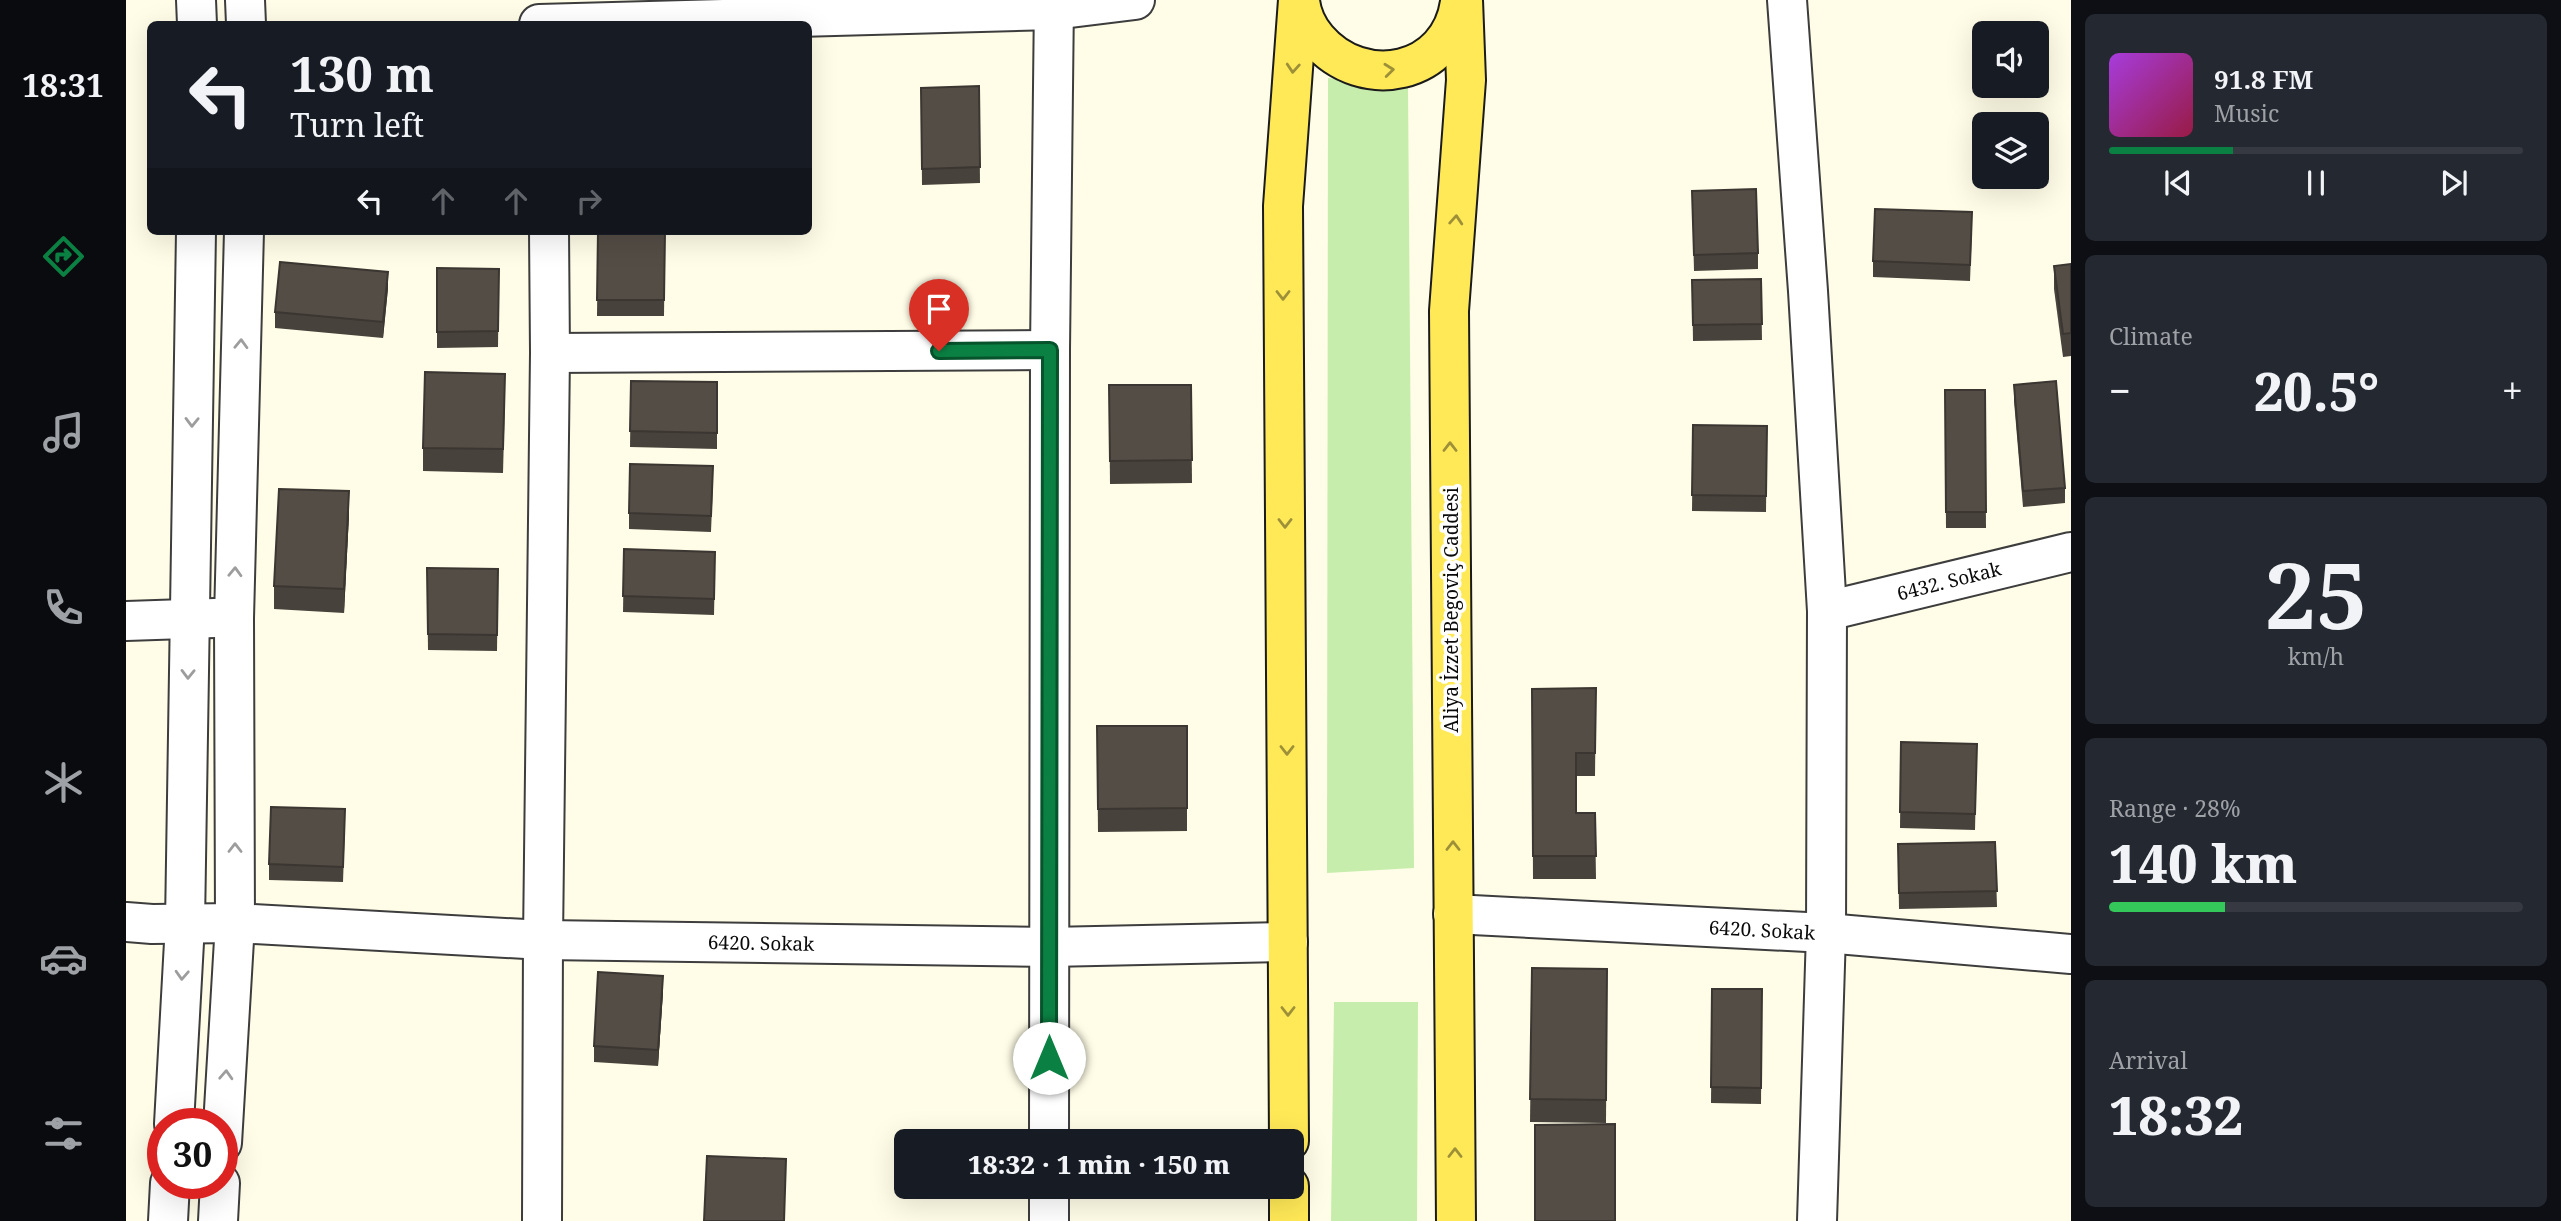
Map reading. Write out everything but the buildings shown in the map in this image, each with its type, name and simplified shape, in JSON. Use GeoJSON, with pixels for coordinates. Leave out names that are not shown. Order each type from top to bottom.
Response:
{"type":"FeatureCollection","features":[{"type":"Feature","properties":{"kind":"main road"},"geometry":{"type":"LineString","coordinates":[[1299,0],[1310,32],[1328,52],[1350,66],[1377,72],[1403,68],[1427,57],[1447,38],[1462,0]]}},
{"type":"Feature","properties":{"kind":"main road"},"geometry":{"type":"LineString","coordinates":[[1289,1129],[1283,206],[1299,0]]}},
{"type":"Feature","properties":{"kind":"main road","name":"Aliya İzzet Begoviç Caddesi"},"geometry":{"type":"LineString","coordinates":[[1456,1221],[1449,312],[1466,80],[1462,0]]}},
{"type":"Feature","properties":{"kind":"main road"},"geometry":{"type":"LineString","coordinates":[[1289,1199],[1289,1221]]}},
{"type":"Feature","properties":{"kind":"street"},"geometry":{"type":"LineString","coordinates":[[196,0],[197,21]]}},
{"type":"Feature","properties":{"kind":"street"},"geometry":{"type":"LineString","coordinates":[[245,0],[246,21]]}},
{"type":"Feature","properties":{"kind":"street"},"geometry":{"type":"LineString","coordinates":[[545,21],[546,0]]}},
{"type":"Feature","properties":{"kind":"street"},"geometry":{"type":"LineString","coordinates":[[574,21],[681,10],[1054,5],[1135,0]]}},
{"type":"Feature","properties":{"kind":"street"},"geometry":{"type":"LineString","coordinates":[[1787,0],[1827,611],[1826,933],[1816,1221]]}},
{"type":"Feature","properties":{"kind":"street"},"geometry":{"type":"LineString","coordinates":[[1049,1129],[1050,350],[1054,5]]}},
{"type":"Feature","properties":{"kind":"street"},"geometry":{"type":"LineString","coordinates":[[175,1108],[185,924],[196,235]]}},
{"type":"Feature","properties":{"kind":"street"},"geometry":{"type":"LineString","coordinates":[[224,1108],[235,923],[234,618],[244,235]]}},
{"type":"Feature","properties":{"kind":"street"},"geometry":{"type":"LineString","coordinates":[[542,1221],[542,940],[550,353],[548,235]]}},
{"type":"Feature","properties":{"kind":"street"},"geometry":{"type":"LineString","coordinates":[[550,353],[1050,350]]}},
{"type":"Feature","properties":{"kind":"street","name":"6432. Sokak"},"geometry":{"type":"LineString","coordinates":[[1827,611],[2071,552]]}},
{"type":"Feature","properties":{"kind":"street"},"geometry":{"type":"LineString","coordinates":[[126,621],[234,618]]}},
{"type":"Feature","properties":{"kind":"street","name":"6420. Sokak"},"geometry":{"type":"LineString","coordinates":[[1453,915],[1826,933],[2071,954]]}},
{"type":"Feature","properties":{"kind":"street","name":"6420. Sokak"},"geometry":{"type":"LineString","coordinates":[[126,922],[235,923],[542,940],[1048,947],[1288,943]]}},
{"type":"Feature","properties":{"kind":"street"},"geometry":{"type":"LineString","coordinates":[[168,1221],[169,1199]]}},
{"type":"Feature","properties":{"kind":"street"},"geometry":{"type":"LineString","coordinates":[[218,1221],[219,1199]]}},
{"type":"Feature","properties":{"kind":"street"},"geometry":{"type":"LineString","coordinates":[[1049,1199],[1049,1221]]}},
{"type":"Feature","properties":{"kind":"green space"},"geometry":{"type":"Polygon","coordinates":[[[1328,78],[1408,87],[1414,868],[1327,873],[1328,78]]]}},
{"type":"Feature","properties":{"kind":"green space"},"geometry":{"type":"Polygon","coordinates":[[[1334,1002],[1418,1002],[1417,1221],[1331,1221],[1334,1002]]]}},
{"type":"Feature","properties":{"kind":"route"},"geometry":{"type":"LineString","coordinates":[[939,351],[1050,350],[1049,1058]]}}]}
